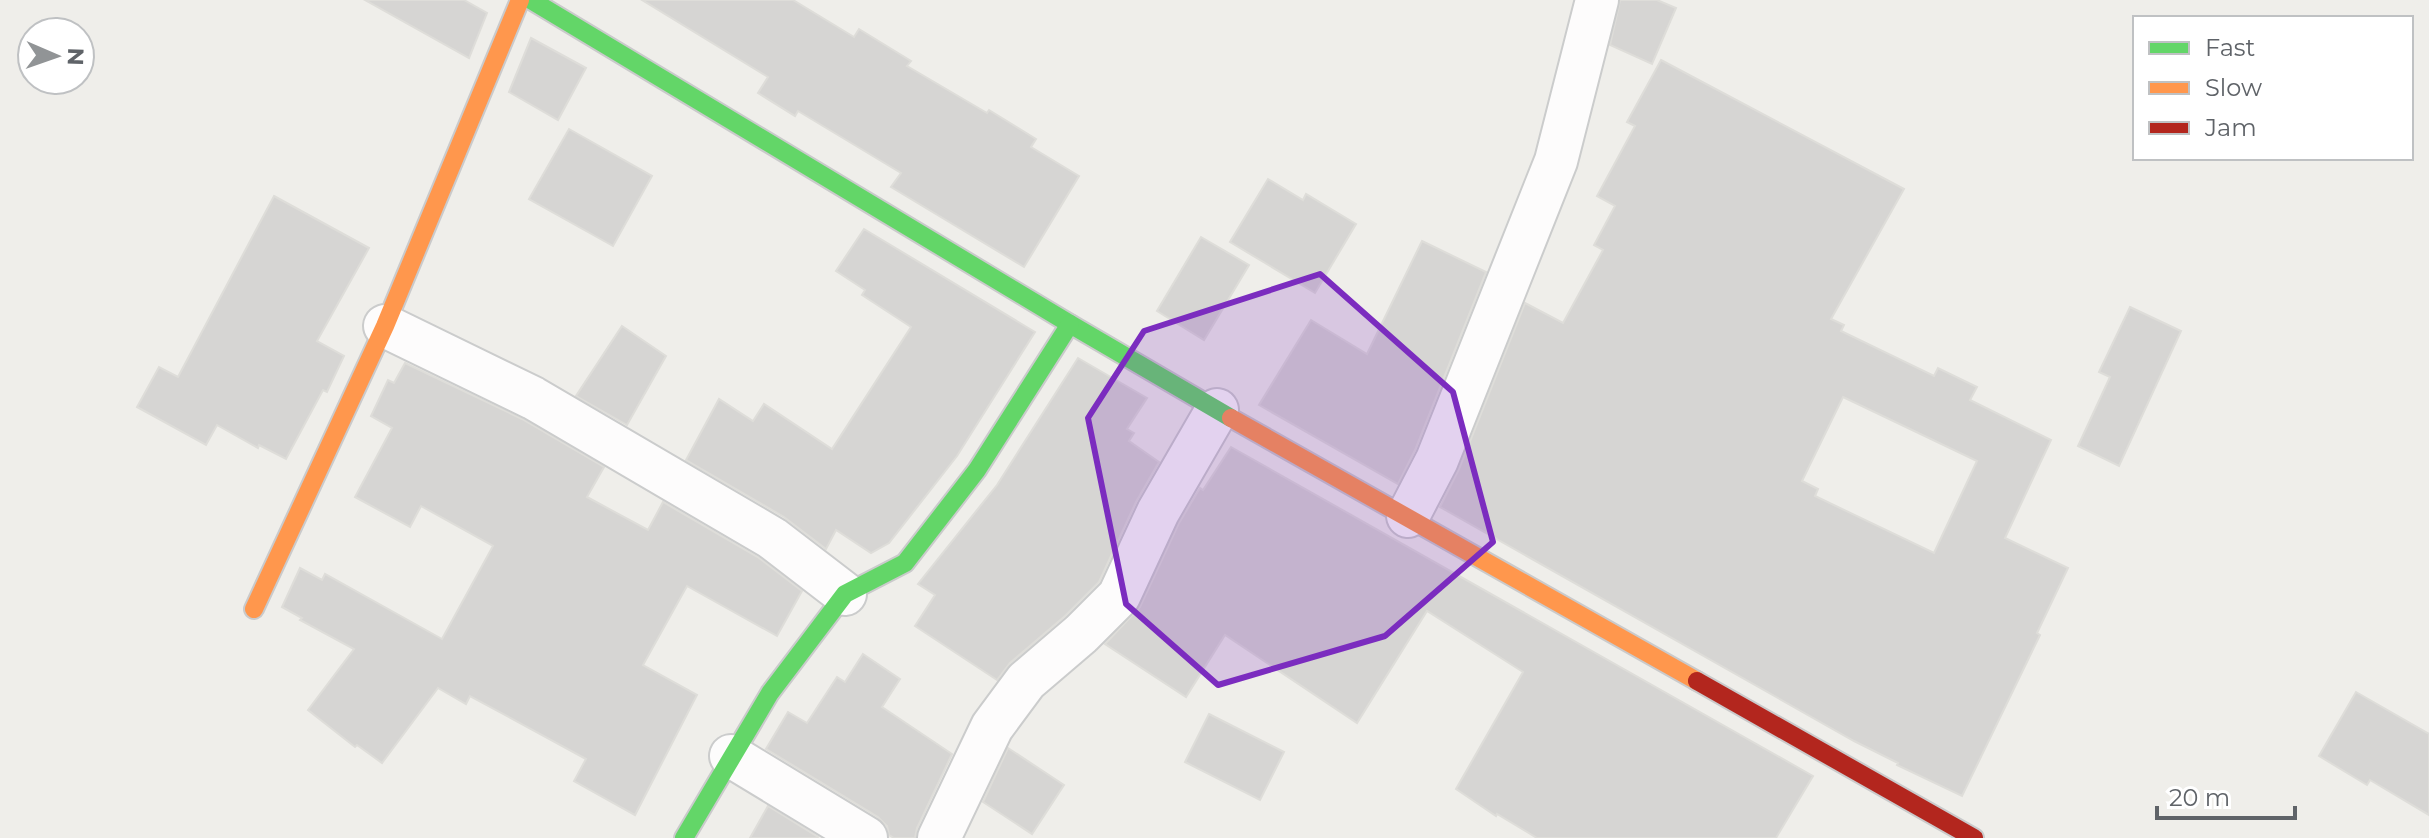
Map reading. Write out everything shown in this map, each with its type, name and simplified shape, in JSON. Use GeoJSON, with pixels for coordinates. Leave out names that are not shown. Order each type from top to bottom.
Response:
{"type":"FeatureCollection","features":[{"type":"Feature","properties":{"kind":"street"},"geometry":{"type":"LineString","coordinates":[[254,609],[385,326],[520,0]]}},
{"type":"Feature","properties":{"kind":"street"},"geometry":{"type":"LineString","coordinates":[[531,0],[1217,410],[1974,838]]}},
{"type":"Feature","properties":{"kind":"street"},"geometry":{"type":"LineString","coordinates":[[1408,516],[1437,460],[1556,161],[1597,0]]}},
{"type":"Feature","properties":{"kind":"street"},"geometry":{"type":"LineString","coordinates":[[684,838],[770,693],[845,594],[905,563],[977,470],[1070,324]]}},
{"type":"Feature","properties":{"kind":"street"},"geometry":{"type":"LineString","coordinates":[[385,326],[533,398],[772,538],[845,594]]}},
{"type":"Feature","properties":{"kind":"street"},"geometry":{"type":"LineString","coordinates":[[939,838],[992,727],[1026,681],[1081,634],[1119,596],[1158,512],[1217,410]]}},
{"type":"Feature","properties":{"kind":"street"},"geometry":{"type":"LineString","coordinates":[[731,756],[866,838]]}},
{"type":"Feature","properties":{"kind":"highlighted area"},"geometry":{"type":"Polygon","coordinates":[[[1320,274],[1453,392],[1493,542],[1385,636],[1218,685],[1126,604],[1088,418],[1144,331],[1320,274]]]}},
{"type":"Feature","properties":{"kind":"building"},"geometry":{"type":"Polygon","coordinates":[[[365,0],[464,0],[487,13],[469,58],[365,0]]]}},
{"type":"Feature","properties":{"kind":"building"},"geometry":{"type":"Polygon","coordinates":[[[642,0],[793,0],[854,37],[859,29],[911,61],[907,66],[1036,139],[1031,147],[1079,176],[1024,267],[891,187],[901,173],[798,111],[795,116],[758,93],[768,77],[642,0]]]}},
{"type":"Feature","properties":{"kind":"building"},"geometry":{"type":"Polygon","coordinates":[[[1620,0],[1657,0],[1676,8],[1652,64],[1610,45],[1620,0]]]}},
{"type":"Feature","properties":{"kind":"building"},"geometry":{"type":"Polygon","coordinates":[[[531,38],[586,68],[558,120],[509,92],[531,38]]]}},
{"type":"Feature","properties":{"kind":"building"},"geometry":{"type":"Polygon","coordinates":[[[1661,60],[1904,189],[1831,319],[1844,325],[1841,331],[1934,376],[1938,368],[1977,387],[1970,400],[2051,440],[2005,538],[2068,568],[2037,633],[2040,635],[1962,796],[1897,765],[1440,507],[1459,469],[1525,303],[1563,323],[1603,250],[1594,245],[1615,206],[1597,196],[1635,126],[1627,122],[1661,60]],[[1843,397],[1802,481],[1818,489],[1815,496],[1934,553],[1977,461],[1843,397]]]}},
{"type":"Feature","properties":{"kind":"building"},"geometry":{"type":"Polygon","coordinates":[[[569,129],[652,176],[613,246],[529,199],[569,129]]]}},
{"type":"Feature","properties":{"kind":"building"},"geometry":{"type":"Polygon","coordinates":[[[1268,179],[1303,200],[1306,194],[1356,224],[1315,293],[1230,242],[1268,179]]]}},
{"type":"Feature","properties":{"kind":"building"},"geometry":{"type":"Polygon","coordinates":[[[274,196],[369,248],[317,341],[344,356],[327,392],[323,390],[286,459],[259,445],[258,448],[217,425],[206,445],[137,407],[159,367],[178,377],[274,196]]]}},
{"type":"Feature","properties":{"kind":"building"},"geometry":{"type":"Polygon","coordinates":[[[864,229],[1035,332],[957,456],[889,543],[871,553],[836,530],[826,549],[784,517],[686,460],[719,399],[753,421],[764,404],[832,449],[911,327],[862,295],[865,290],[836,271],[864,229]]]}},
{"type":"Feature","properties":{"kind":"building"},"geometry":{"type":"Polygon","coordinates":[[[1201,237],[1249,265],[1204,340],[1157,311],[1201,237]]]}},
{"type":"Feature","properties":{"kind":"building"},"geometry":{"type":"Polygon","coordinates":[[[1422,241],[1486,272],[1415,450],[1398,484],[1259,405],[1311,320],[1367,354],[1422,241]]]}},
{"type":"Feature","properties":{"kind":"building"},"geometry":{"type":"Polygon","coordinates":[[[2130,307],[2181,331],[2119,466],[2078,446],[2110,377],[2099,372],[2130,307]]]}},
{"type":"Feature","properties":{"kind":"building"},"geometry":{"type":"Polygon","coordinates":[[[622,326],[666,356],[627,425],[576,396],[622,326]]]}},
{"type":"Feature","properties":{"kind":"building"},"geometry":{"type":"Polygon","coordinates":[[[1078,358],[1147,398],[1127,429],[1134,433],[1129,441],[1159,462],[1136,502],[1099,582],[1010,663],[997,680],[915,626],[935,595],[918,584],[997,485],[1078,358]]]}},
{"type":"Feature","properties":{"kind":"building"},"geometry":{"type":"Polygon","coordinates":[[[405,363],[522,419],[604,467],[587,497],[648,530],[663,502],[759,558],[802,591],[777,636],[687,586],[643,665],[697,695],[635,815],[574,781],[586,759],[470,696],[466,704],[438,688],[382,763],[357,745],[355,747],[308,710],[354,649],[282,607],[300,568],[322,580],[325,574],[442,639],[493,546],[421,506],[410,527],[355,497],[392,428],[371,416],[388,380],[394,383],[405,363]]]}},
{"type":"Feature","properties":{"kind":"building"},"geometry":{"type":"Polygon","coordinates":[[[1231,447],[1813,776],[1776,838],[1537,838],[1496,816],[1456,789],[1523,672],[1427,611],[1357,723],[1225,635],[1186,697],[1105,644],[1140,607],[1179,523],[1200,488],[1203,490],[1231,447]]]}},
{"type":"Feature","properties":{"kind":"building"},"geometry":{"type":"Polygon","coordinates":[[[863,654],[900,679],[882,707],[952,754],[915,838],[894,838],[878,817],[766,749],[788,712],[807,723],[837,677],[845,682],[863,654]]]}},
{"type":"Feature","properties":{"kind":"building"},"geometry":{"type":"Polygon","coordinates":[[[2356,692],[2429,734],[2429,815],[2370,780],[2367,785],[2319,756],[2356,692]]]}},
{"type":"Feature","properties":{"kind":"building"},"geometry":{"type":"Polygon","coordinates":[[[1209,714],[1284,752],[1260,800],[1185,762],[1209,714]]]}},
{"type":"Feature","properties":{"kind":"building"},"geometry":{"type":"Polygon","coordinates":[[[1008,748],[1064,785],[1032,834],[983,802],[1008,748]]]}},
{"type":"Feature","properties":{"kind":"building"},"geometry":{"type":"Polygon","coordinates":[[[768,806],[818,837],[750,838],[768,806]]]}},
{"type":"Feature","properties":{"kind":"traffic: fast"},"geometry":{"type":"LineString","coordinates":[[531,0],[1231,418]]}},
{"type":"Feature","properties":{"kind":"traffic: fast"},"geometry":{"type":"LineString","coordinates":[[684,838],[770,693],[845,594],[905,563],[977,470],[1070,324]]}},
{"type":"Feature","properties":{"kind":"traffic: slow"},"geometry":{"type":"LineString","coordinates":[[254,609],[385,326],[520,0]]}},
{"type":"Feature","properties":{"kind":"traffic: slow"},"geometry":{"type":"LineString","coordinates":[[1231,418],[1697,681]]}},
{"type":"Feature","properties":{"kind":"traffic: jam"},"geometry":{"type":"LineString","coordinates":[[1697,681],[1974,838]]}}]}
